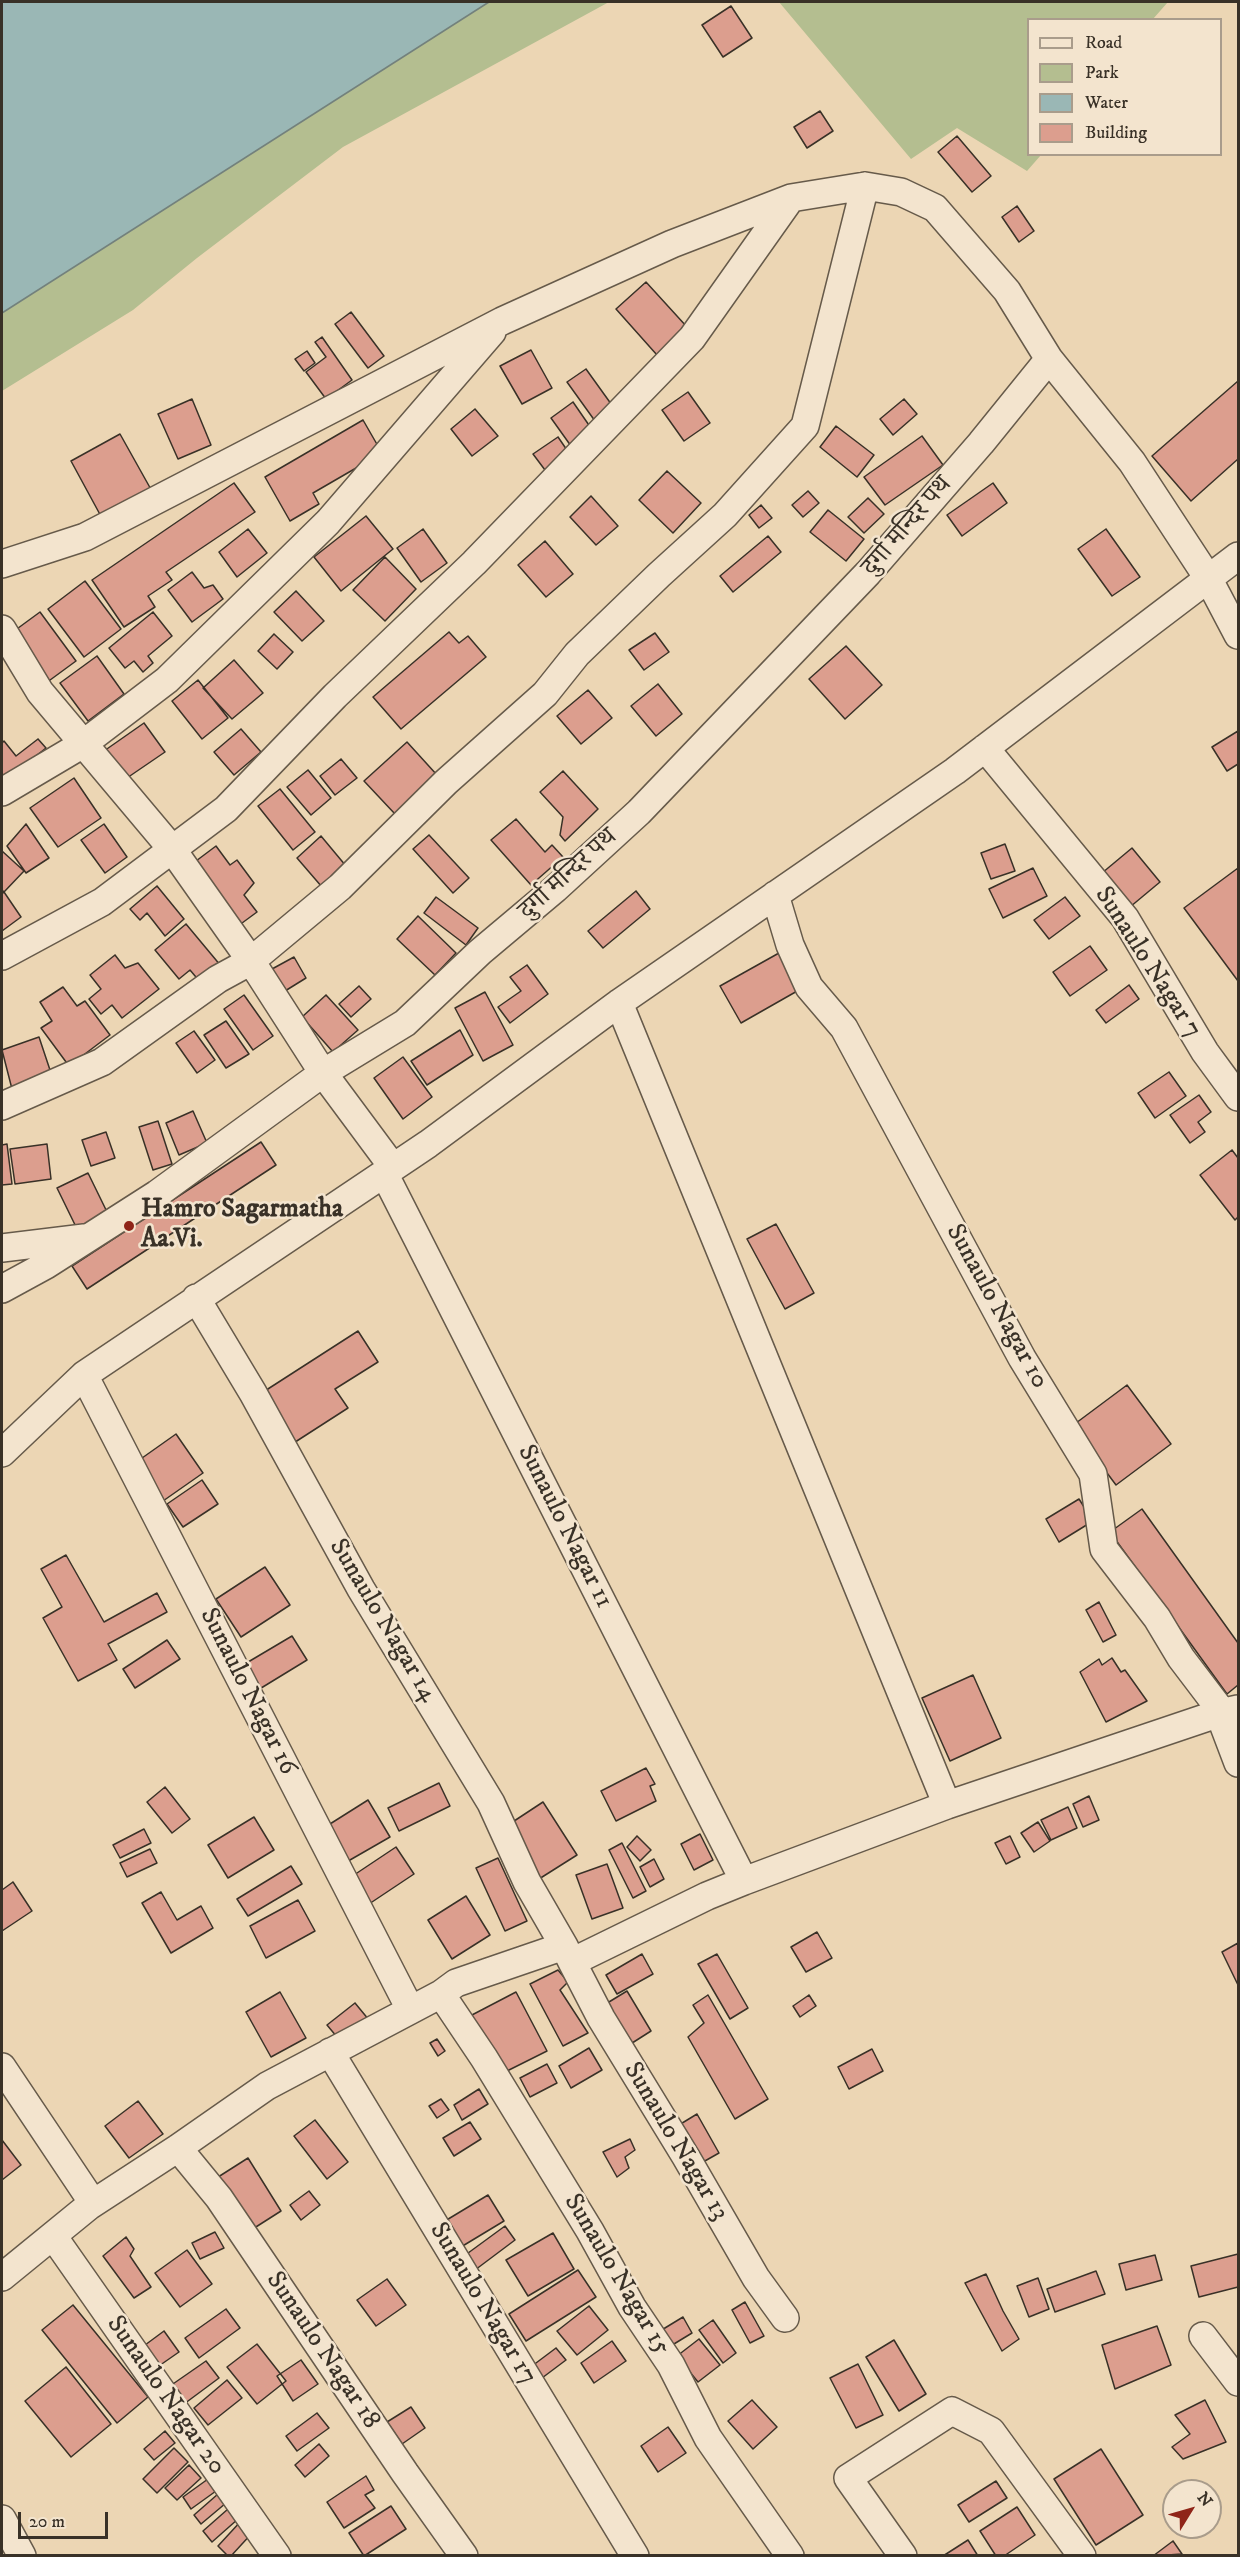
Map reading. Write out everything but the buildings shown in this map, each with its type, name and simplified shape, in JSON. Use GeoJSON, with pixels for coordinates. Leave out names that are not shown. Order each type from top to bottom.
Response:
{"type":"FeatureCollection","features":[{"type":"Feature","properties":{"kind":"street"},"geometry":{"type":"LineString","coordinates":[[2,1106],[102,1062],[218,979],[250,961],[340,887],[446,782],[545,694],[577,654],[659,575],[726,515],[805,426],[865,186]]}},
{"type":"Feature","properties":{"kind":"street"},"geometry":{"type":"LineString","coordinates":[[2,564],[86,537],[502,321],[672,244],[791,198],[865,186],[901,192],[935,208],[1007,291],[1049,359],[1132,462],[1208,578],[1239,636]]}},
{"type":"Feature","properties":{"kind":"street"},"geometry":{"type":"LineString","coordinates":[[2,956],[102,902],[226,809],[335,696],[474,563],[692,338],[791,198]]}},
{"type":"Feature","properties":{"kind":"street"},"geometry":{"type":"LineString","coordinates":[[2,792],[83,744],[167,680],[328,522],[502,321]]}},
{"type":"Feature","properties":{"kind":"street","name":"दुर्गा मन्दिर पथ"},"geometry":{"type":"LineString","coordinates":[[7,1290],[157,1194],[323,1073],[405,1023],[480,952],[555,889],[639,812],[868,573],[981,443],[1049,359]]}},
{"type":"Feature","properties":{"kind":"street"},"geometry":{"type":"LineString","coordinates":[[2,1453],[84,1375],[428,1144],[619,1003],[955,771],[1239,556]]}},
{"type":"Feature","properties":{"kind":"street","name":"Sunaulo Nagar 11"},"geometry":{"type":"LineString","coordinates":[[2,629],[40,692],[172,849],[250,961],[388,1170],[744,1881]]}},
{"type":"Feature","properties":{"kind":"street","name":"Sunaulo Nagar 7"},"geometry":{"type":"LineString","coordinates":[[985,747],[1125,918],[1205,1052],[1239,1097]]}},
{"type":"Feature","properties":{"kind":"street","name":"Sunaulo Nagar 10"},"geometry":{"type":"LineString","coordinates":[[775,895],[790,945],[809,987],[844,1028],[1022,1358],[1093,1474],[1104,1549],[1157,1618],[1181,1658],[1226,1711],[1239,1763]]}},
{"type":"Feature","properties":{"kind":"street"},"geometry":{"type":"LineString","coordinates":[[619,1003],[947,1805]]}},
{"type":"Feature","properties":{"kind":"street"},"geometry":{"type":"LineString","coordinates":[[2,1248],[89,1238]]}},
{"type":"Feature","properties":{"kind":"street","name":"Sunaulo Nagar 14"},"geometry":{"type":"LineString","coordinates":[[196,1298],[253,1393],[362,1589],[491,1803],[527,1882],[568,1954]]}},
{"type":"Feature","properties":{"kind":"street","name":"Sunaulo Nagar 16"},"geometry":{"type":"LineString","coordinates":[[84,1375],[410,2009]]}},
{"type":"Feature","properties":{"kind":"street"},"geometry":{"type":"LineString","coordinates":[[2,2277],[93,2203],[267,2086],[441,1994],[456,1983],[568,1954],[744,1881],[947,1805],[1226,1711]]}},
{"type":"Feature","properties":{"kind":"street","name":"Sunaulo Nagar 13"},"geometry":{"type":"LineString","coordinates":[[568,1954],[601,2018],[686,2157],[756,2278],[785,2318]]}},
{"type":"Feature","properties":{"kind":"street","name":"Sunaulo Nagar 15"},"geometry":{"type":"LineString","coordinates":[[441,1994],[484,2058],[590,2231],[632,2307],[671,2365],[708,2438],[790,2556]]}},
{"type":"Feature","properties":{"kind":"street","name":"Sunaulo Nagar 17"},"geometry":{"type":"LineString","coordinates":[[330,2052],[635,2556]]}},
{"type":"Feature","properties":{"kind":"street"},"geometry":{"type":"LineString","coordinates":[[2,2067],[93,2203]]}},
{"type":"Feature","properties":{"kind":"street","name":"Sunaulo Nagar 18"},"geometry":{"type":"LineString","coordinates":[[178,2148],[219,2198],[405,2473],[464,2556]]}},
{"type":"Feature","properties":{"kind":"street","name":"Sunaulo Nagar 20"},"geometry":{"type":"LineString","coordinates":[[53,2236],[277,2556]]}},
{"type":"Feature","properties":{"kind":"street"},"geometry":{"type":"LineString","coordinates":[[1203,2336],[1239,2382]]}},
{"type":"Feature","properties":{"kind":"street"},"geometry":{"type":"LineString","coordinates":[[903,2556],[848,2478],[952,2411],[991,2431],[1082,2556]]}},
{"type":"Feature","properties":{"kind":"street"},"geometry":{"type":"LineString","coordinates":[[2,2519],[22,2556]]}},
{"type":"Feature","properties":{"kind":"green space"},"geometry":{"type":"Polygon","coordinates":[[[489,2],[609,2],[343,147],[197,258],[133,310],[2,391],[2,313],[489,2]]]}},
{"type":"Feature","properties":{"kind":"green space"},"geometry":{"type":"Polygon","coordinates":[[[779,2],[1168,2],[1154,18],[1027,18],[1027,156],[1040,156],[1027,171],[957,128],[911,159],[779,2]]]}},
{"type":"Feature","properties":{"kind":"water"},"geometry":{"type":"Polygon","coordinates":[[[2,2],[489,2],[2,313],[2,2]]]}},
{"type":"Feature","properties":{"kind":"place","name":"Hamro Sagarmatha Aa.Vi."},"geometry":{"type":"Point","coordinates":[129,1226]}}]}
